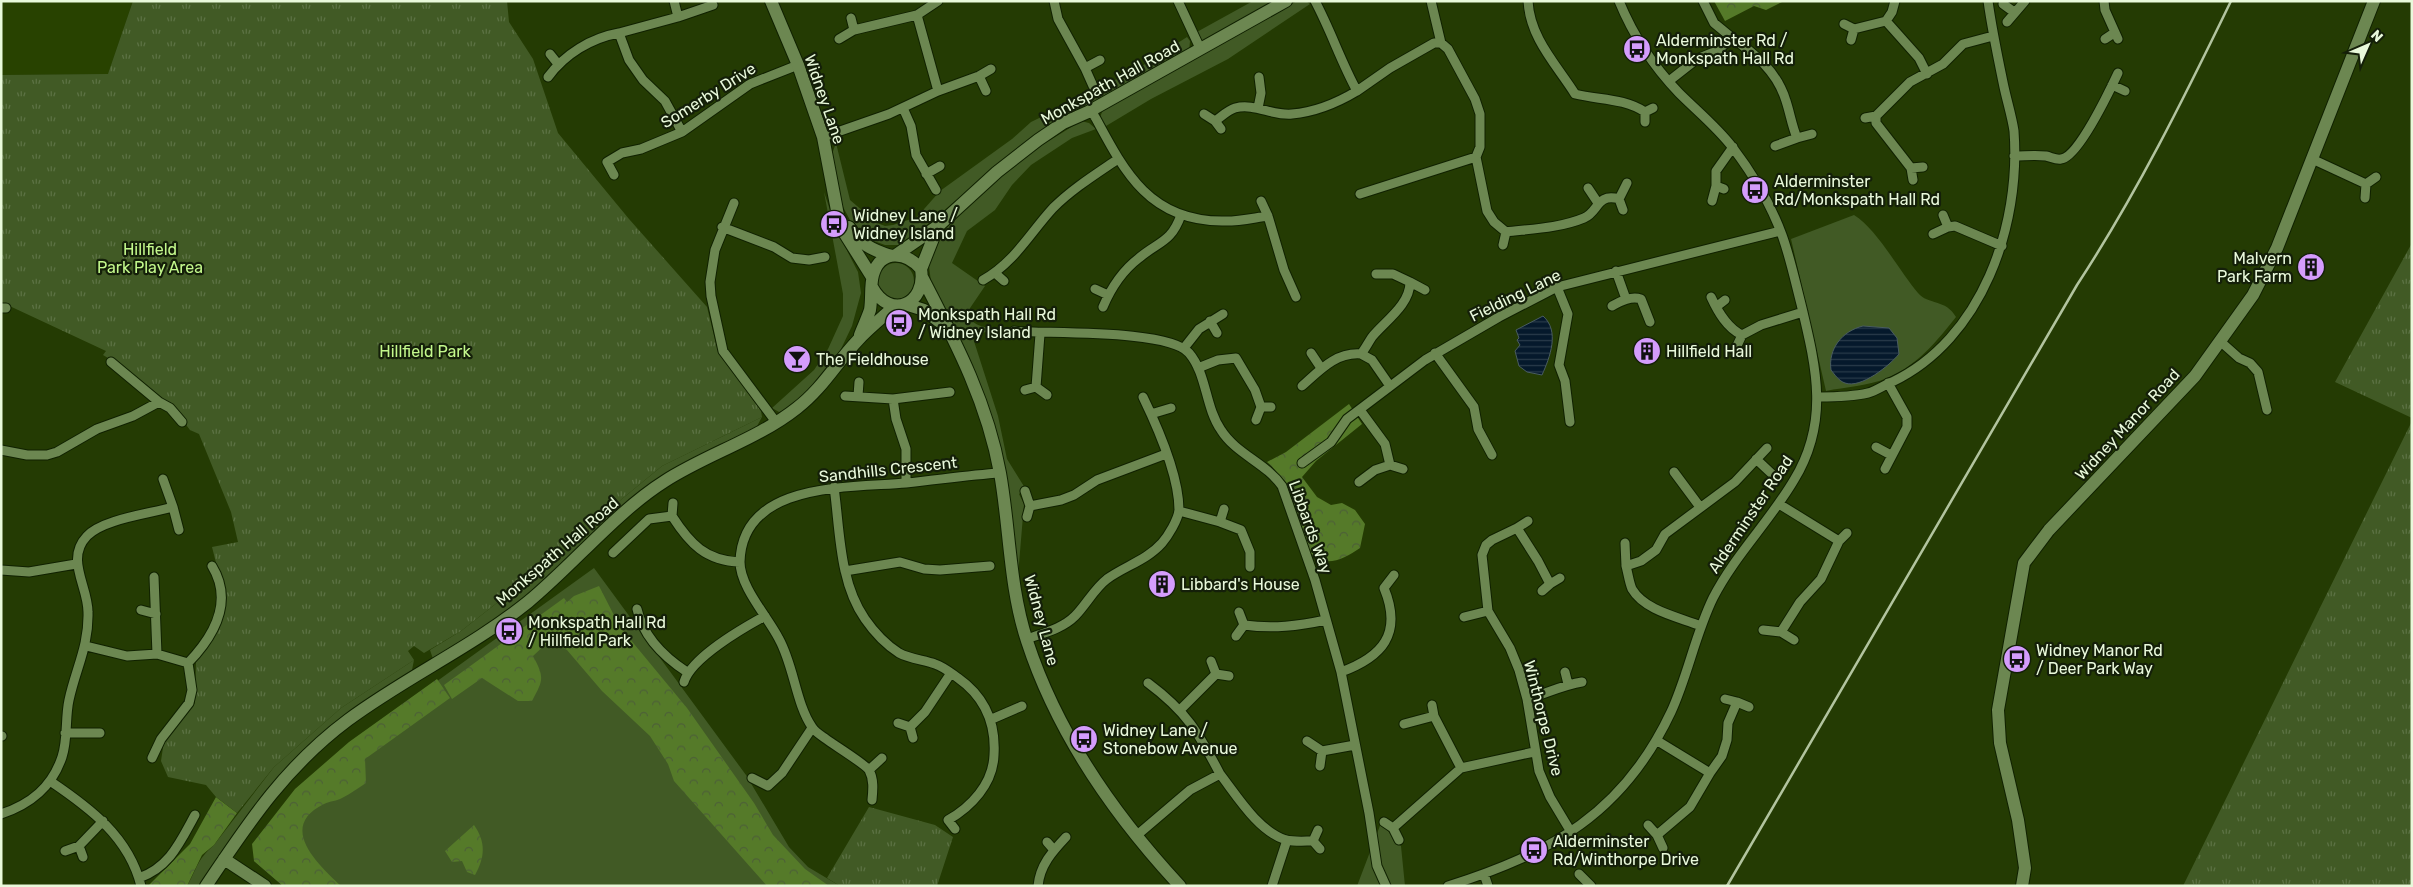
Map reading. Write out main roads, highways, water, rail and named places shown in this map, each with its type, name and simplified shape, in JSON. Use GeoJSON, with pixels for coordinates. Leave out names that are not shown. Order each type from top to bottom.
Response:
{"type":"FeatureCollection","features":[{"type":"Feature","properties":{"kind":"water"},"geometry":{"type":"Polygon","coordinates":[[[1543,316],[1551,329],[1552,344],[1542,375],[1527,372],[1519,366],[1515,351],[1520,345],[1517,340],[1519,338],[1516,330],[1543,316]]]}},
{"type":"Feature","properties":{"kind":"water"},"geometry":{"type":"Polygon","coordinates":[[[1863,326],[1889,328],[1897,338],[1899,354],[1875,375],[1859,383],[1845,383],[1831,370],[1834,348],[1849,332],[1863,326]]]}},
{"type":"Feature","properties":{"kind":"railway"},"geometry":{"type":"LineString","coordinates":[[1727,886],[2139,181],[2177,110],[2231,1]]}},
{"type":"Feature","properties":{"kind":"place","name":"Alderminster Rd / Monkspath Hall Rd"},"geometry":{"type":"Point","coordinates":[1637,49]}},
{"type":"Feature","properties":{"kind":"place","name":"Alderminster Rd/Monkspath Hall Rd"},"geometry":{"type":"Point","coordinates":[1755,190]}},
{"type":"Feature","properties":{"kind":"place","name":"Widney Lane / Widney Island"},"geometry":{"type":"Point","coordinates":[834,224]}},
{"type":"Feature","properties":{"kind":"place","name":"Malvern Park Farm"},"geometry":{"type":"Point","coordinates":[2311,267]}},
{"type":"Feature","properties":{"kind":"place","name":"Monkspath Hall Rd / Widney Island"},"geometry":{"type":"Point","coordinates":[899,323]}},
{"type":"Feature","properties":{"kind":"place","name":"Hillfield Hall"},"geometry":{"type":"Point","coordinates":[1647,351]}},
{"type":"Feature","properties":{"kind":"place","name":"The Fieldhouse"},"geometry":{"type":"Point","coordinates":[797,359]}},
{"type":"Feature","properties":{"kind":"place","name":"Libbard's House"},"geometry":{"type":"Point","coordinates":[1162,584]}},
{"type":"Feature","properties":{"kind":"place","name":"Monkspath Hall Rd / Hillfield Park"},"geometry":{"type":"Point","coordinates":[509,631]}},
{"type":"Feature","properties":{"kind":"place","name":"Widney Manor Rd / Deer Park Way"},"geometry":{"type":"Point","coordinates":[2017,659]}},
{"type":"Feature","properties":{"kind":"place","name":"Widney Lane / Stonebow Avenue"},"geometry":{"type":"Point","coordinates":[1084,739]}},
{"type":"Feature","properties":{"kind":"place","name":"Alderminster Rd/Winthorpe Drive"},"geometry":{"type":"Point","coordinates":[1534,850]}},
{"type":"Feature","properties":{"kind":"park label","name":"Hillfield Park Play Area"},"geometry":{"type":"Point","coordinates":[150,258]}},
{"type":"Feature","properties":{"kind":"park label","name":"Hillfield Park"},"geometry":{"type":"Point","coordinates":[425,351]}}]}
